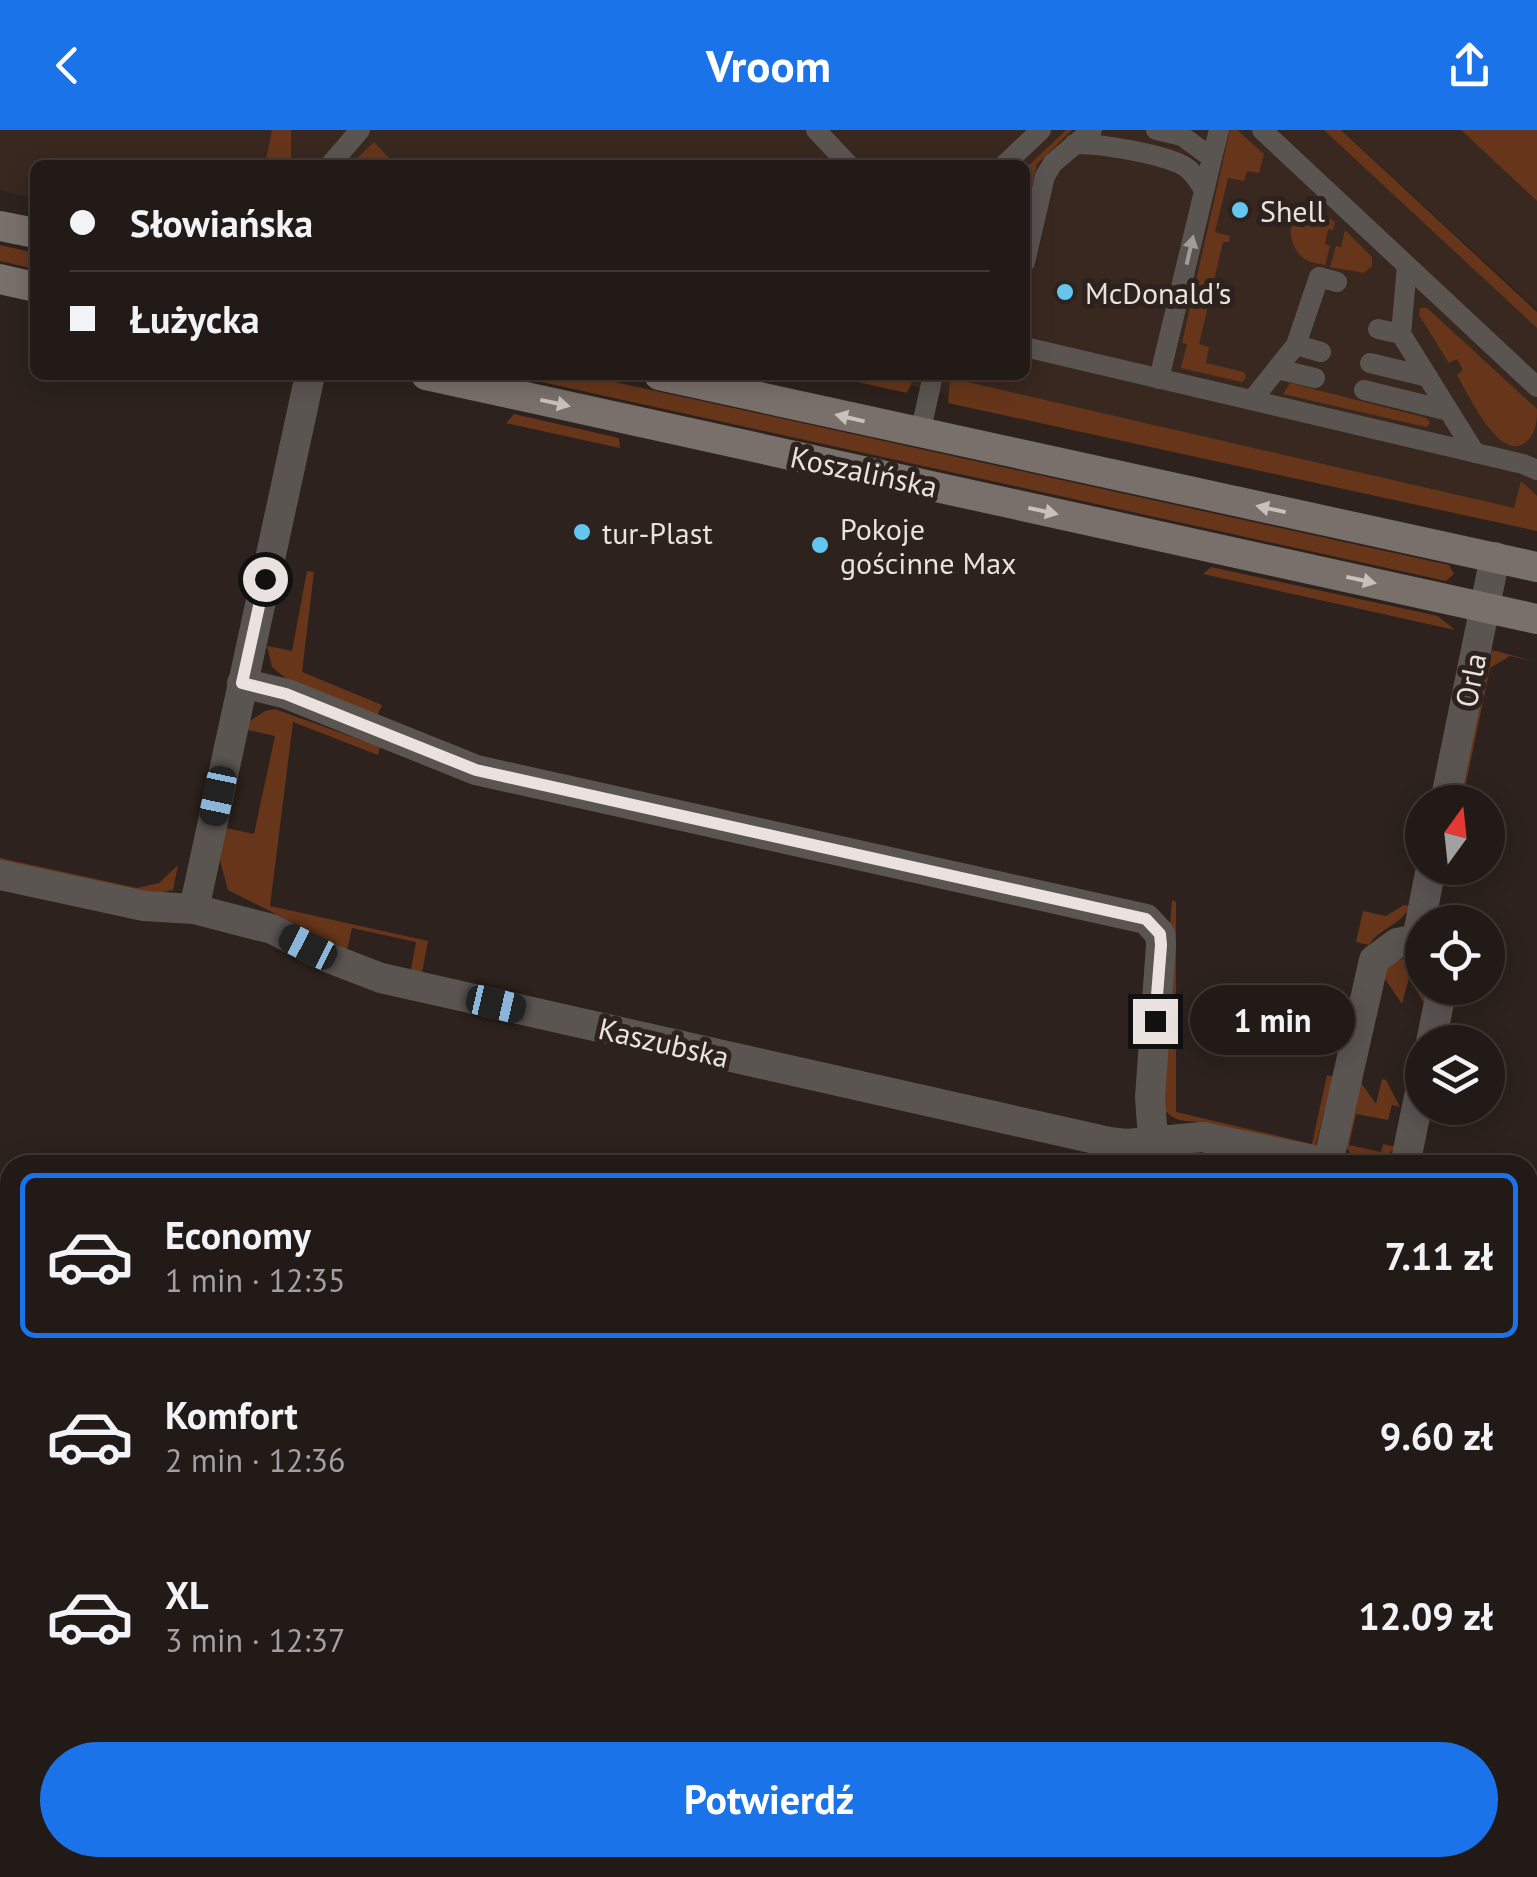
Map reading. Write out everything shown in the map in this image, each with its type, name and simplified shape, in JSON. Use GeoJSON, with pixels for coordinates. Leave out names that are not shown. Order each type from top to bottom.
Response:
{"type":"FeatureCollection","features":[{"type":"Feature","properties":{"kind":"main road"},"geometry":{"type":"LineString","coordinates":[[0,226],[30,233]]}},
{"type":"Feature","properties":{"kind":"main road"},"geometry":{"type":"LineString","coordinates":[[0,279],[30,287]]}},
{"type":"Feature","properties":{"kind":"main road","name":"Koszalińska"},"geometry":{"type":"LineString","coordinates":[[449,380],[1537,619]]}},
{"type":"Feature","properties":{"kind":"main road","name":"Koszalińska"},"geometry":{"type":"LineString","coordinates":[[681,380],[1537,566]]}},
{"type":"Feature","properties":{"kind":"street"},"geometry":{"type":"LineString","coordinates":[[194,909],[309,380]]}},
{"type":"Feature","properties":{"kind":"street","name":"Orla"},"geometry":{"type":"LineString","coordinates":[[1448,785],[1495,557]]}},
{"type":"Feature","properties":{"kind":"street"},"geometry":{"type":"LineString","coordinates":[[242,683],[286,694],[476,770],[1146,919],[1160,934],[1161,945],[1150,1097],[1152,1140]]}},
{"type":"Feature","properties":{"kind":"street","name":"Kaszubska"},"geometry":{"type":"LineString","coordinates":[[0,875],[144,906],[194,909],[272,929],[329,958],[381,978],[1109,1142],[1128,1144],[1202,1137],[1289,1155]]}},
{"type":"Feature","properties":{"kind":"street"},"geometry":{"type":"LineString","coordinates":[[1334,1155],[1370,972],[1384,949],[1405,942]]}},
{"type":"Feature","properties":{"kind":"street"},"geometry":{"type":"LineString","coordinates":[[1408,1155],[1414,1125]]}},
{"type":"Feature","properties":{"kind":"lane"},"geometry":{"type":"LineString","coordinates":[[334,160],[360,130]]}},
{"type":"Feature","properties":{"kind":"lane"},"geometry":{"type":"LineString","coordinates":[[816,130],[844,160]]}},
{"type":"Feature","properties":{"kind":"lane"},"geometry":{"type":"LineString","coordinates":[[1009,160],[1041,130]]}},
{"type":"Feature","properties":{"kind":"lane"},"geometry":{"type":"LineString","coordinates":[[1030,240],[1045,176],[1053,163],[1092,130]]}},
{"type":"Feature","properties":{"kind":"lane"},"geometry":{"type":"LineString","coordinates":[[1156,130],[1182,136],[1212,158]]}},
{"type":"Feature","properties":{"kind":"lane"},"geometry":{"type":"LineString","coordinates":[[1159,379],[1219,130]]}},
{"type":"Feature","properties":{"kind":"lane"},"geometry":{"type":"LineString","coordinates":[[1262,130],[1537,387]]}},
{"type":"Feature","properties":{"kind":"lane"},"geometry":{"type":"LineString","coordinates":[[1074,144],[1094,143],[1182,164],[1195,174],[1204,190]]}},
{"type":"Feature","properties":{"kind":"lane"},"geometry":{"type":"LineString","coordinates":[[1407,266],[1395,295],[1401,334],[1476,453]]}},
{"type":"Feature","properties":{"kind":"lane"},"geometry":{"type":"LineString","coordinates":[[1252,400],[1319,314],[1319,277],[1338,282]]}},
{"type":"Feature","properties":{"kind":"lane"},"geometry":{"type":"LineString","coordinates":[[1378,328],[1401,334]]}},
{"type":"Feature","properties":{"kind":"lane"},"geometry":{"type":"LineString","coordinates":[[1296,345],[1321,352]]}},
{"type":"Feature","properties":{"kind":"lane"},"geometry":{"type":"LineString","coordinates":[[1030,348],[1537,470]]}},
{"type":"Feature","properties":{"kind":"lane"},"geometry":{"type":"LineString","coordinates":[[1370,363],[1428,377]]}},
{"type":"Feature","properties":{"kind":"lane"},"geometry":{"type":"LineString","coordinates":[[1277,369],[1315,378]]}},
{"type":"Feature","properties":{"kind":"lane"},"geometry":{"type":"LineString","coordinates":[[920,434],[933,380]]}},
{"type":"Feature","properties":{"kind":"lane"},"geometry":{"type":"LineString","coordinates":[[1364,390],[1449,411]]}},
{"type":"Feature","properties":{"kind":"shaded area"},"geometry":{"type":"Polygon","coordinates":[[[0,130],[1340,130],[1537,313],[1537,529],[885,380],[1030,380],[1030,160],[30,160],[30,198],[0,190],[0,130]]]}},
{"type":"Feature","properties":{"kind":"shaded area"},"geometry":{"type":"Polygon","coordinates":[[[272,130],[291,130],[291,160],[266,160],[272,130]]]}},
{"type":"Feature","properties":{"kind":"shaded area"},"geometry":{"type":"Polygon","coordinates":[[[1066,130],[1072,130],[1037,164],[1030,194],[1030,164],[1066,130]]]}},
{"type":"Feature","properties":{"kind":"shaded area"},"geometry":{"type":"Polygon","coordinates":[[[1230,130],[1237,130],[1264,154],[1259,173],[1247,171],[1244,181],[1228,178],[1215,232],[1230,236],[1229,242],[1223,242],[1199,344],[1209,347],[1206,363],[1244,372],[1246,378],[1242,382],[1181,368],[1187,344],[1182,343],[1230,130]]]}},
{"type":"Feature","properties":{"kind":"shaded area"},"geometry":{"type":"Polygon","coordinates":[[[1324,130],[1341,130],[1537,312],[1537,328],[1324,130]]]}},
{"type":"Feature","properties":{"kind":"shaded area"},"geometry":{"type":"Polygon","coordinates":[[[1342,130],[1461,130],[1537,201],[1537,310],[1342,130]]]}},
{"type":"Feature","properties":{"kind":"shaded area"},"geometry":{"type":"Polygon","coordinates":[[[1461,130],[1537,130],[1537,201],[1461,130]]]}},
{"type":"Feature","properties":{"kind":"shaded area"},"geometry":{"type":"Polygon","coordinates":[[[374,142],[391,160],[355,160],[374,142]]]}},
{"type":"Feature","properties":{"kind":"shaded area"},"geometry":{"type":"Polygon","coordinates":[[[1310,203],[1335,222],[1333,230],[1328,229],[1325,244],[1330,246],[1325,265],[1305,259],[1291,235],[1297,212],[1310,203]]]}},
{"type":"Feature","properties":{"kind":"shaded area"},"geometry":{"type":"Polygon","coordinates":[[[1345,230],[1372,257],[1372,266],[1364,273],[1330,267],[1345,230]]]}},
{"type":"Feature","properties":{"kind":"shaded area"},"geometry":{"type":"Polygon","coordinates":[[[0,245],[30,252],[30,268],[0,261],[0,245]]]}},
{"type":"Feature","properties":{"kind":"shaded area"},"geometry":{"type":"Polygon","coordinates":[[[1420,308],[1427,308],[1537,409],[1535,428],[1527,441],[1513,446],[1494,433],[1457,375],[1463,370],[1457,359],[1449,363],[1419,315],[1420,308]]]}},
{"type":"Feature","properties":{"kind":"shaded area"},"geometry":{"type":"Polygon","coordinates":[[[533,380],[606,380],[1449,565],[1454,574],[1446,581],[533,380]]]}},
{"type":"Feature","properties":{"kind":"shaded area"},"geometry":{"type":"Polygon","coordinates":[[[848,380],[913,380],[907,393],[848,380]]]}},
{"type":"Feature","properties":{"kind":"shaded area"},"geometry":{"type":"Polygon","coordinates":[[[950,380],[959,380],[1514,508],[1521,481],[1537,496],[1537,531],[948,403],[950,380]]]}},
{"type":"Feature","properties":{"kind":"shaded area"},"geometry":{"type":"Polygon","coordinates":[[[1290,383],[1427,418],[1430,423],[1426,427],[1283,394],[1290,383]]]}},
{"type":"Feature","properties":{"kind":"shaded area"},"geometry":{"type":"Polygon","coordinates":[[[514,414],[619,438],[620,448],[506,423],[514,414]]]}},
{"type":"Feature","properties":{"kind":"shaded area"},"geometry":{"type":"Polygon","coordinates":[[[1211,567],[1438,616],[1455,630],[1203,574],[1211,567]]]}},
{"type":"Feature","properties":{"kind":"shaded area"},"geometry":{"type":"Polygon","coordinates":[[[307,571],[314,572],[302,672],[382,705],[377,716],[289,681],[272,667],[267,646],[292,651],[307,571]]]}},
{"type":"Feature","properties":{"kind":"shaded area"},"geometry":{"type":"Polygon","coordinates":[[[1492,650],[1537,662],[1510,656],[1490,668],[1466,785],[1462,785],[1492,650]]]}},
{"type":"Feature","properties":{"kind":"shaded area"},"geometry":{"type":"Polygon","coordinates":[[[275,709],[380,747],[378,755],[293,722],[270,906],[428,941],[422,973],[411,970],[416,942],[352,928],[347,950],[228,890],[220,861],[226,828],[254,834],[275,736],[248,730],[250,721],[275,709]]]}},
{"type":"Feature","properties":{"kind":"shaded area"},"geometry":{"type":"Polygon","coordinates":[[[0,858],[137,888],[159,883],[178,865],[173,890],[153,894],[0,864],[0,858]]]}},
{"type":"Feature","properties":{"kind":"shaded area"},"geometry":{"type":"Polygon","coordinates":[[[1172,900],[1176,902],[1176,1112],[1312,1144],[1327,1075],[1333,1077],[1315,1148],[1178,1119],[1161,1104],[1157,1096],[1172,900]]]}},
{"type":"Feature","properties":{"kind":"shaded area"},"geometry":{"type":"Polygon","coordinates":[[[1405,905],[1405,914],[1369,945],[1356,942],[1363,911],[1386,916],[1405,905]]]}},
{"type":"Feature","properties":{"kind":"shaded area"},"geometry":{"type":"Polygon","coordinates":[[[1405,958],[1402,1004],[1381,973],[1389,963],[1405,958]]]}},
{"type":"Feature","properties":{"kind":"shaded area"},"geometry":{"type":"Polygon","coordinates":[[[1357,1077],[1376,1104],[1382,1079],[1386,1080],[1400,1107],[1392,1105],[1388,1120],[1356,1114],[1349,1145],[1381,1152],[1383,1144],[1396,1147],[1385,1155],[1351,1155],[1344,1144],[1357,1077]]]}},
{"type":"Feature","properties":{"kind":"place","name":"Shell"},"geometry":{"type":"Point","coordinates":[1240,210]}},
{"type":"Feature","properties":{"kind":"place","name":"McDonald's"},"geometry":{"type":"Point","coordinates":[1065,292]}},
{"type":"Feature","properties":{"kind":"place","name":"tur-Plast"},"geometry":{"type":"Point","coordinates":[582,532]}},
{"type":"Feature","properties":{"kind":"place","name":"Pokoje gościnne Max"},"geometry":{"type":"Point","coordinates":[820,545]}},
{"type":"Feature","properties":{"kind":"route"},"geometry":{"type":"LineString","coordinates":[[265,579],[242,683],[286,694],[476,770],[1146,919],[1160,934],[1161,945],[1155,1021]]}}]}
